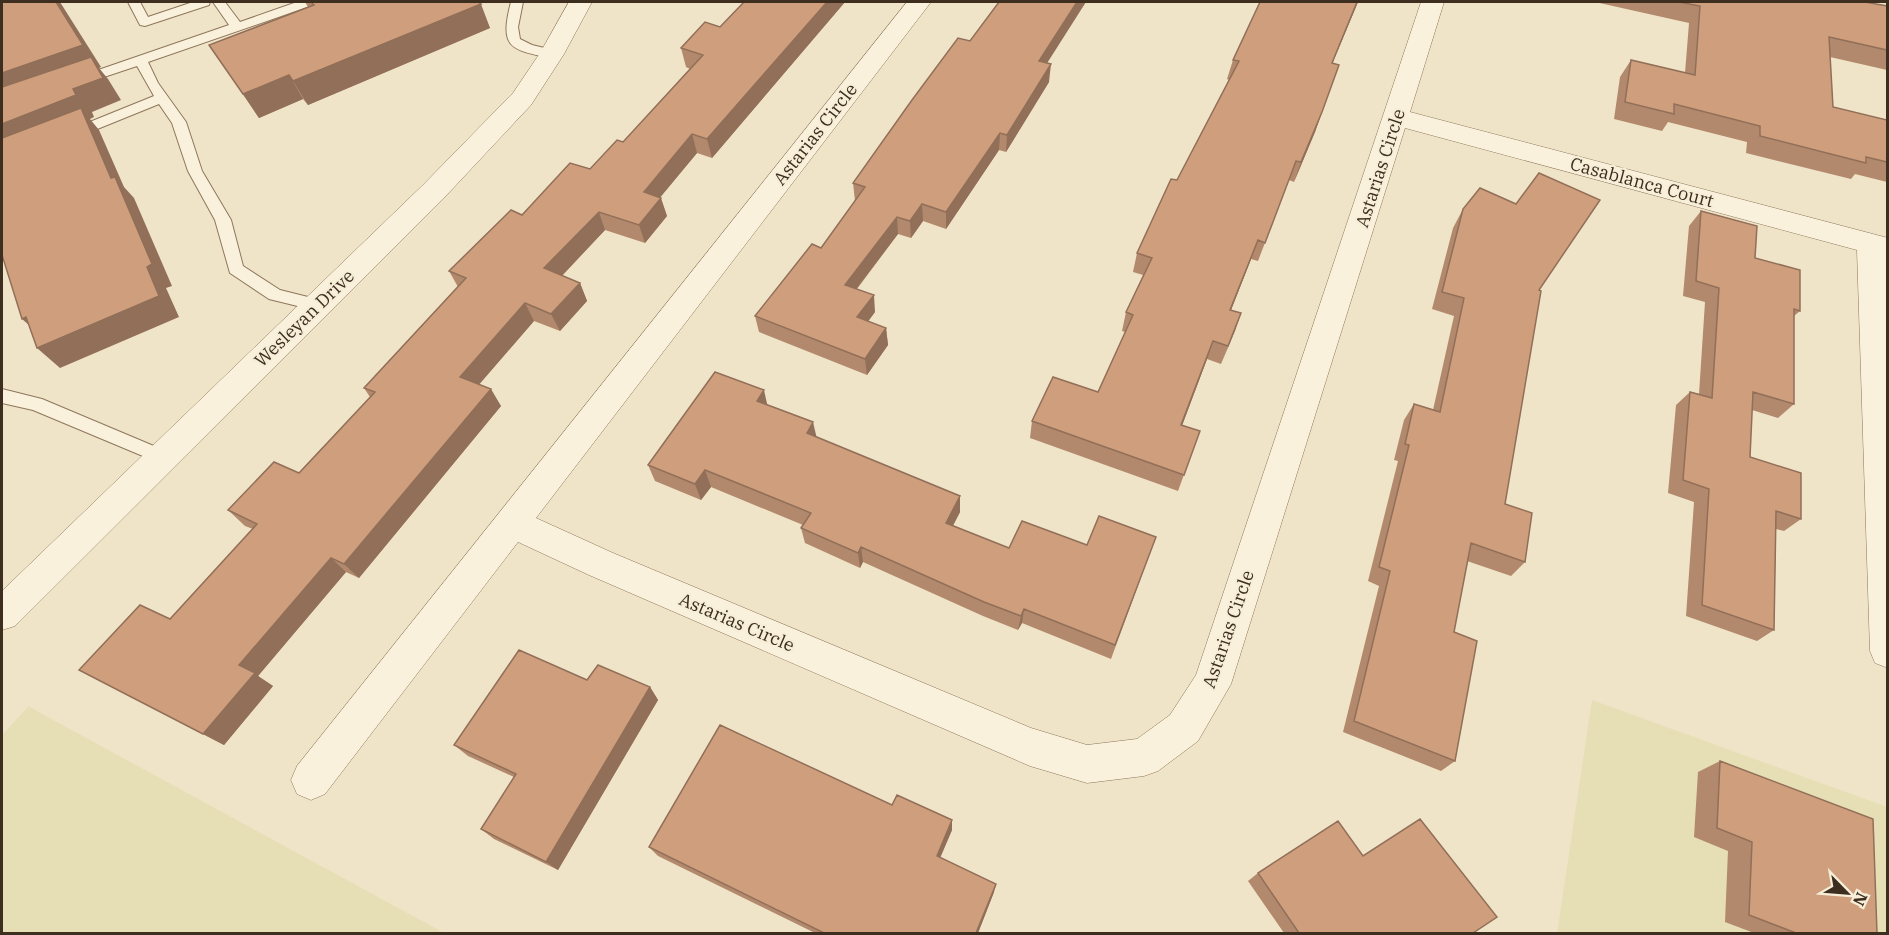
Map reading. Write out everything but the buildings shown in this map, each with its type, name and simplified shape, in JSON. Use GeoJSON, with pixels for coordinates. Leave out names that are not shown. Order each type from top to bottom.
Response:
{"type":"FeatureCollection","features":[{"type":"Feature","properties":{"kind":"street","name":"Wesleyan Drive"},"geometry":{"type":"LineString","coordinates":[[2,614],[434,192],[522,99],[552,54],[580,2]]}},
{"type":"Feature","properties":{"kind":"street","name":"Astarias Circle"},"geometry":{"type":"LineString","coordinates":[[312,780],[511,522],[919,2]]}},
{"type":"Feature","properties":{"kind":"street","name":"Astarias Circle"},"geometry":{"type":"LineString","coordinates":[[511,522],[601,564],[1030,747],[1087,764],[1144,757],[1184,728],[1212,684],[1433,2]]}},
{"type":"Feature","properties":{"kind":"street","name":"Casablanca Court"},"geometry":{"type":"LineString","coordinates":[[1397,117],[1879,246]]}},
{"type":"Feature","properties":{"kind":"street"},"geometry":{"type":"LineString","coordinates":[[1879,246],[1887,651]]}},
{"type":"Feature","properties":{"kind":"lane"},"geometry":{"type":"LineString","coordinates":[[134,2],[145,22],[204,2]]}},
{"type":"Feature","properties":{"kind":"lane"},"geometry":{"type":"LineString","coordinates":[[219,2],[237,27]]}},
{"type":"Feature","properties":{"kind":"lane"},"geometry":{"type":"LineString","coordinates":[[72,84],[308,2]]}},
{"type":"Feature","properties":{"kind":"lane"},"geometry":{"type":"LineString","coordinates":[[517,2],[510,26],[511,35],[516,42],[531,50],[552,54]]}},
{"type":"Feature","properties":{"kind":"lane"},"geometry":{"type":"LineString","coordinates":[[140,59],[152,84],[179,122],[195,171],[223,220],[236,269],[275,295],[318,305]]}},
{"type":"Feature","properties":{"kind":"lane"},"geometry":{"type":"LineString","coordinates":[[57,140],[162,98]]}},
{"type":"Feature","properties":{"kind":"lane"},"geometry":{"type":"LineString","coordinates":[[2,396],[36,404],[162,457]]}},
{"type":"Feature","properties":{"kind":"shaded area"},"geometry":{"type":"Polygon","coordinates":[[[1592,700],[1887,807],[1887,933],[1557,934],[1592,700]]]}},
{"type":"Feature","properties":{"kind":"shaded area"},"geometry":{"type":"Polygon","coordinates":[[[29,706],[444,933],[2,933],[2,735],[29,706]]]}}]}
